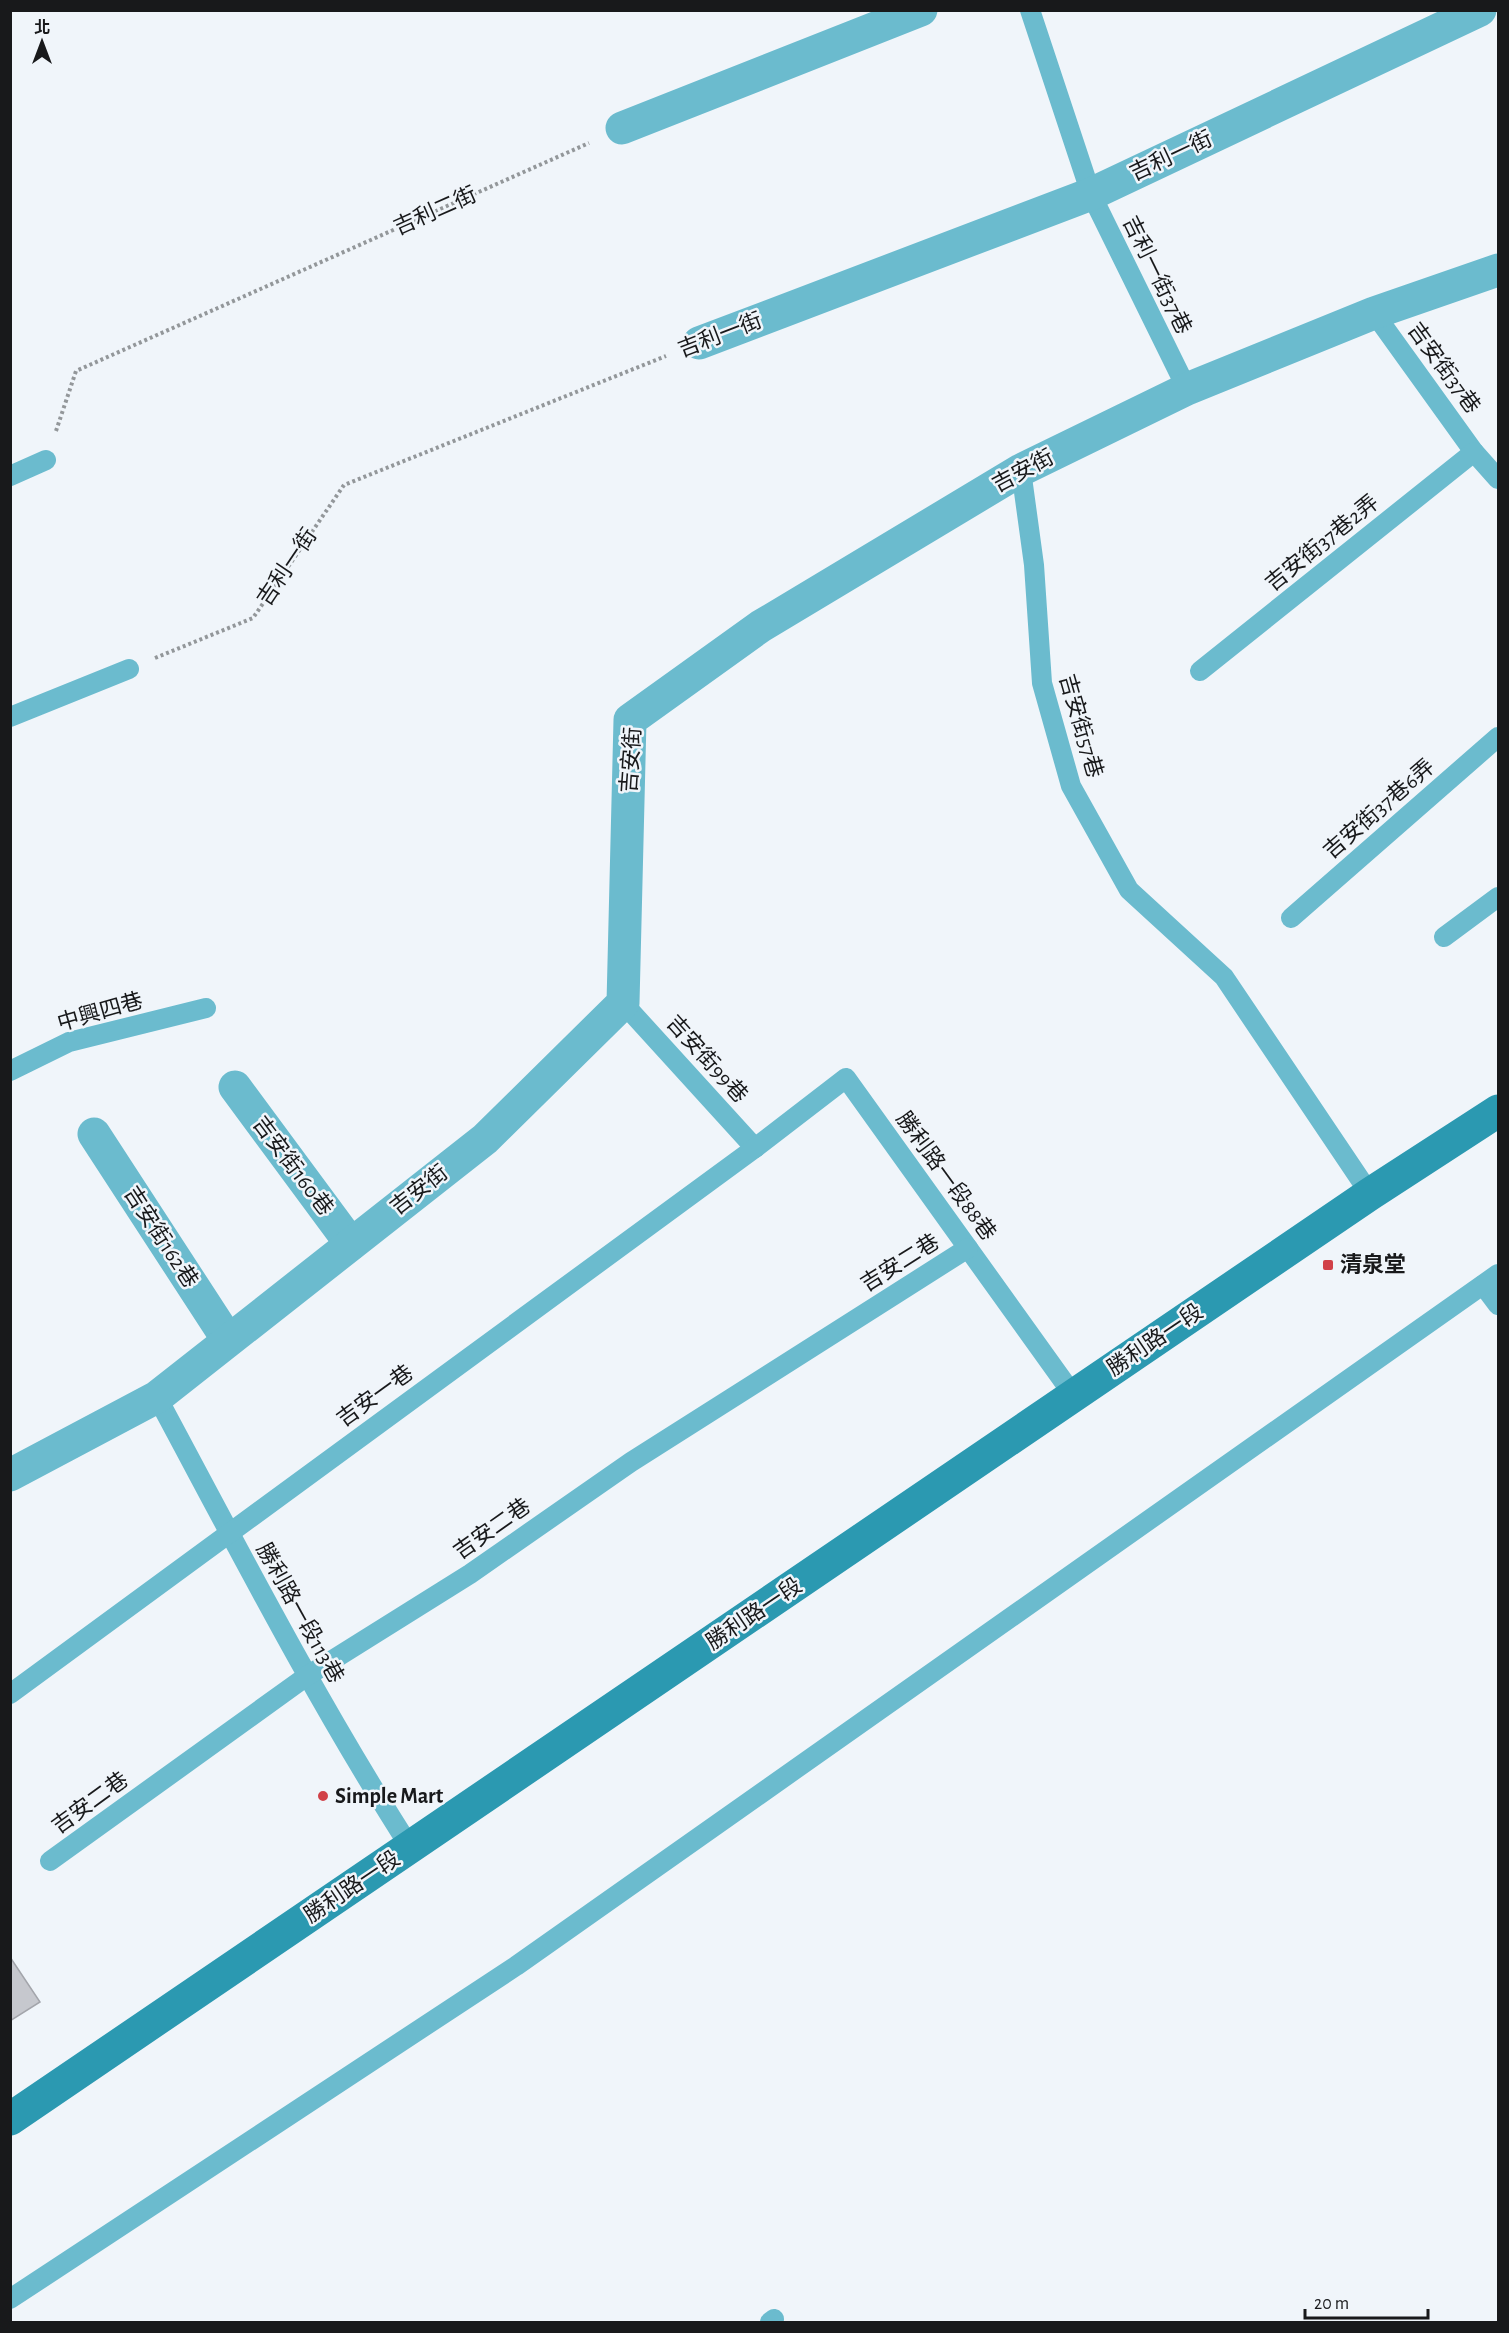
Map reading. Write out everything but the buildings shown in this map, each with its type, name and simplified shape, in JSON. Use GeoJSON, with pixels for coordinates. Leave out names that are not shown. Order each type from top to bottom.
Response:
{"type":"FeatureCollection","features":[{"type":"Feature","properties":{"kind":"main road","name":"勝利路一段"},"geometry":{"type":"LineString","coordinates":[[10,2119],[1370,1194],[1498,1112]]}},
{"type":"Feature","properties":{"kind":"street"},"geometry":{"type":"LineString","coordinates":[[622,129],[921,10]]}},
{"type":"Feature","properties":{"kind":"street","name":"吉利一街"},"geometry":{"type":"LineString","coordinates":[[699,343],[1091,194],[1480,10]]}},
{"type":"Feature","properties":{"kind":"street","name":"吉安街"},"geometry":{"type":"LineString","coordinates":[[10,1475],[157,1396],[485,1139],[623,1003],[630,720],[761,626],[1021,470],[1187,389],[1374,313],[1498,270]]}},
{"type":"Feature","properties":{"kind":"street","name":"吉安街160巷"},"geometry":{"type":"LineString","coordinates":[[235,1087],[351,1244]]}},
{"type":"Feature","properties":{"kind":"street","name":"吉安街162巷"},"geometry":{"type":"LineString","coordinates":[[94,1134],[228,1340]]}},
{"type":"Feature","properties":{"kind":"lane","name":"吉利一街37巷"},"geometry":{"type":"LineString","coordinates":[[1030,10],[1091,194],[1187,389]]}},
{"type":"Feature","properties":{"kind":"lane","name":"吉安街37巷"},"geometry":{"type":"LineString","coordinates":[[1374,313],[1474,452],[1498,479]]}},
{"type":"Feature","properties":{"kind":"lane","name":"吉安街37巷2弄"},"geometry":{"type":"LineString","coordinates":[[1200,671],[1474,452]]}},
{"type":"Feature","properties":{"kind":"lane"},"geometry":{"type":"LineString","coordinates":[[10,476],[46,460]]}},
{"type":"Feature","properties":{"kind":"lane","name":"吉安街57巷"},"geometry":{"type":"LineString","coordinates":[[1021,470],[1034,565],[1042,683],[1071,786],[1129,890],[1224,977],[1370,1194]]}},
{"type":"Feature","properties":{"kind":"lane"},"geometry":{"type":"LineString","coordinates":[[10,717],[129,669]]}},
{"type":"Feature","properties":{"kind":"lane","name":"吉安街37巷6弄"},"geometry":{"type":"LineString","coordinates":[[1291,918],[1498,736]]}},
{"type":"Feature","properties":{"kind":"lane"},"geometry":{"type":"LineString","coordinates":[[1444,937],[1498,897]]}},
{"type":"Feature","properties":{"kind":"lane","name":"吉安街99巷"},"geometry":{"type":"LineString","coordinates":[[623,1003],[754,1148]]}},
{"type":"Feature","properties":{"kind":"lane","name":"中興四巷"},"geometry":{"type":"LineString","coordinates":[[10,1071],[69,1042],[206,1008]]}},
{"type":"Feature","properties":{"kind":"lane","name":"勝利路一段88巷"},"geometry":{"type":"LineString","coordinates":[[754,1148],[846,1078],[1074,1396]]}},
{"type":"Feature","properties":{"kind":"lane","name":"吉安一巷"},"geometry":{"type":"LineString","coordinates":[[18,1689],[754,1148]]}},
{"type":"Feature","properties":{"kind":"lane","name":"吉安二巷"},"geometry":{"type":"LineString","coordinates":[[50,1861],[307,1676],[470,1574],[631,1462],[968,1248]]}},
{"type":"Feature","properties":{"kind":"lane"},"geometry":{"type":"LineString","coordinates":[[10,2299],[516,1966],[1491,1279],[1498,1305]]}},
{"type":"Feature","properties":{"kind":"lane","name":"勝利路一段113巷"},"geometry":{"type":"LineString","coordinates":[[157,1396],[307,1676],[352,1756],[410,1847]]}},
{"type":"Feature","properties":{"kind":"path","name":"吉利二街"},"geometry":{"type":"LineString","coordinates":[[46,460],[76,371],[622,129]]}},
{"type":"Feature","properties":{"kind":"path","name":"吉利一街"},"geometry":{"type":"LineString","coordinates":[[129,669],[253,618],[344,485],[699,343]]}},
{"type":"Feature","properties":{"kind":"place","name":"清泉堂"},"geometry":{"type":"Point","coordinates":[1328,1265]}},
{"type":"Feature","properties":{"kind":"place","name":"Simple Mart"},"geometry":{"type":"Point","coordinates":[323,1796]}}]}
